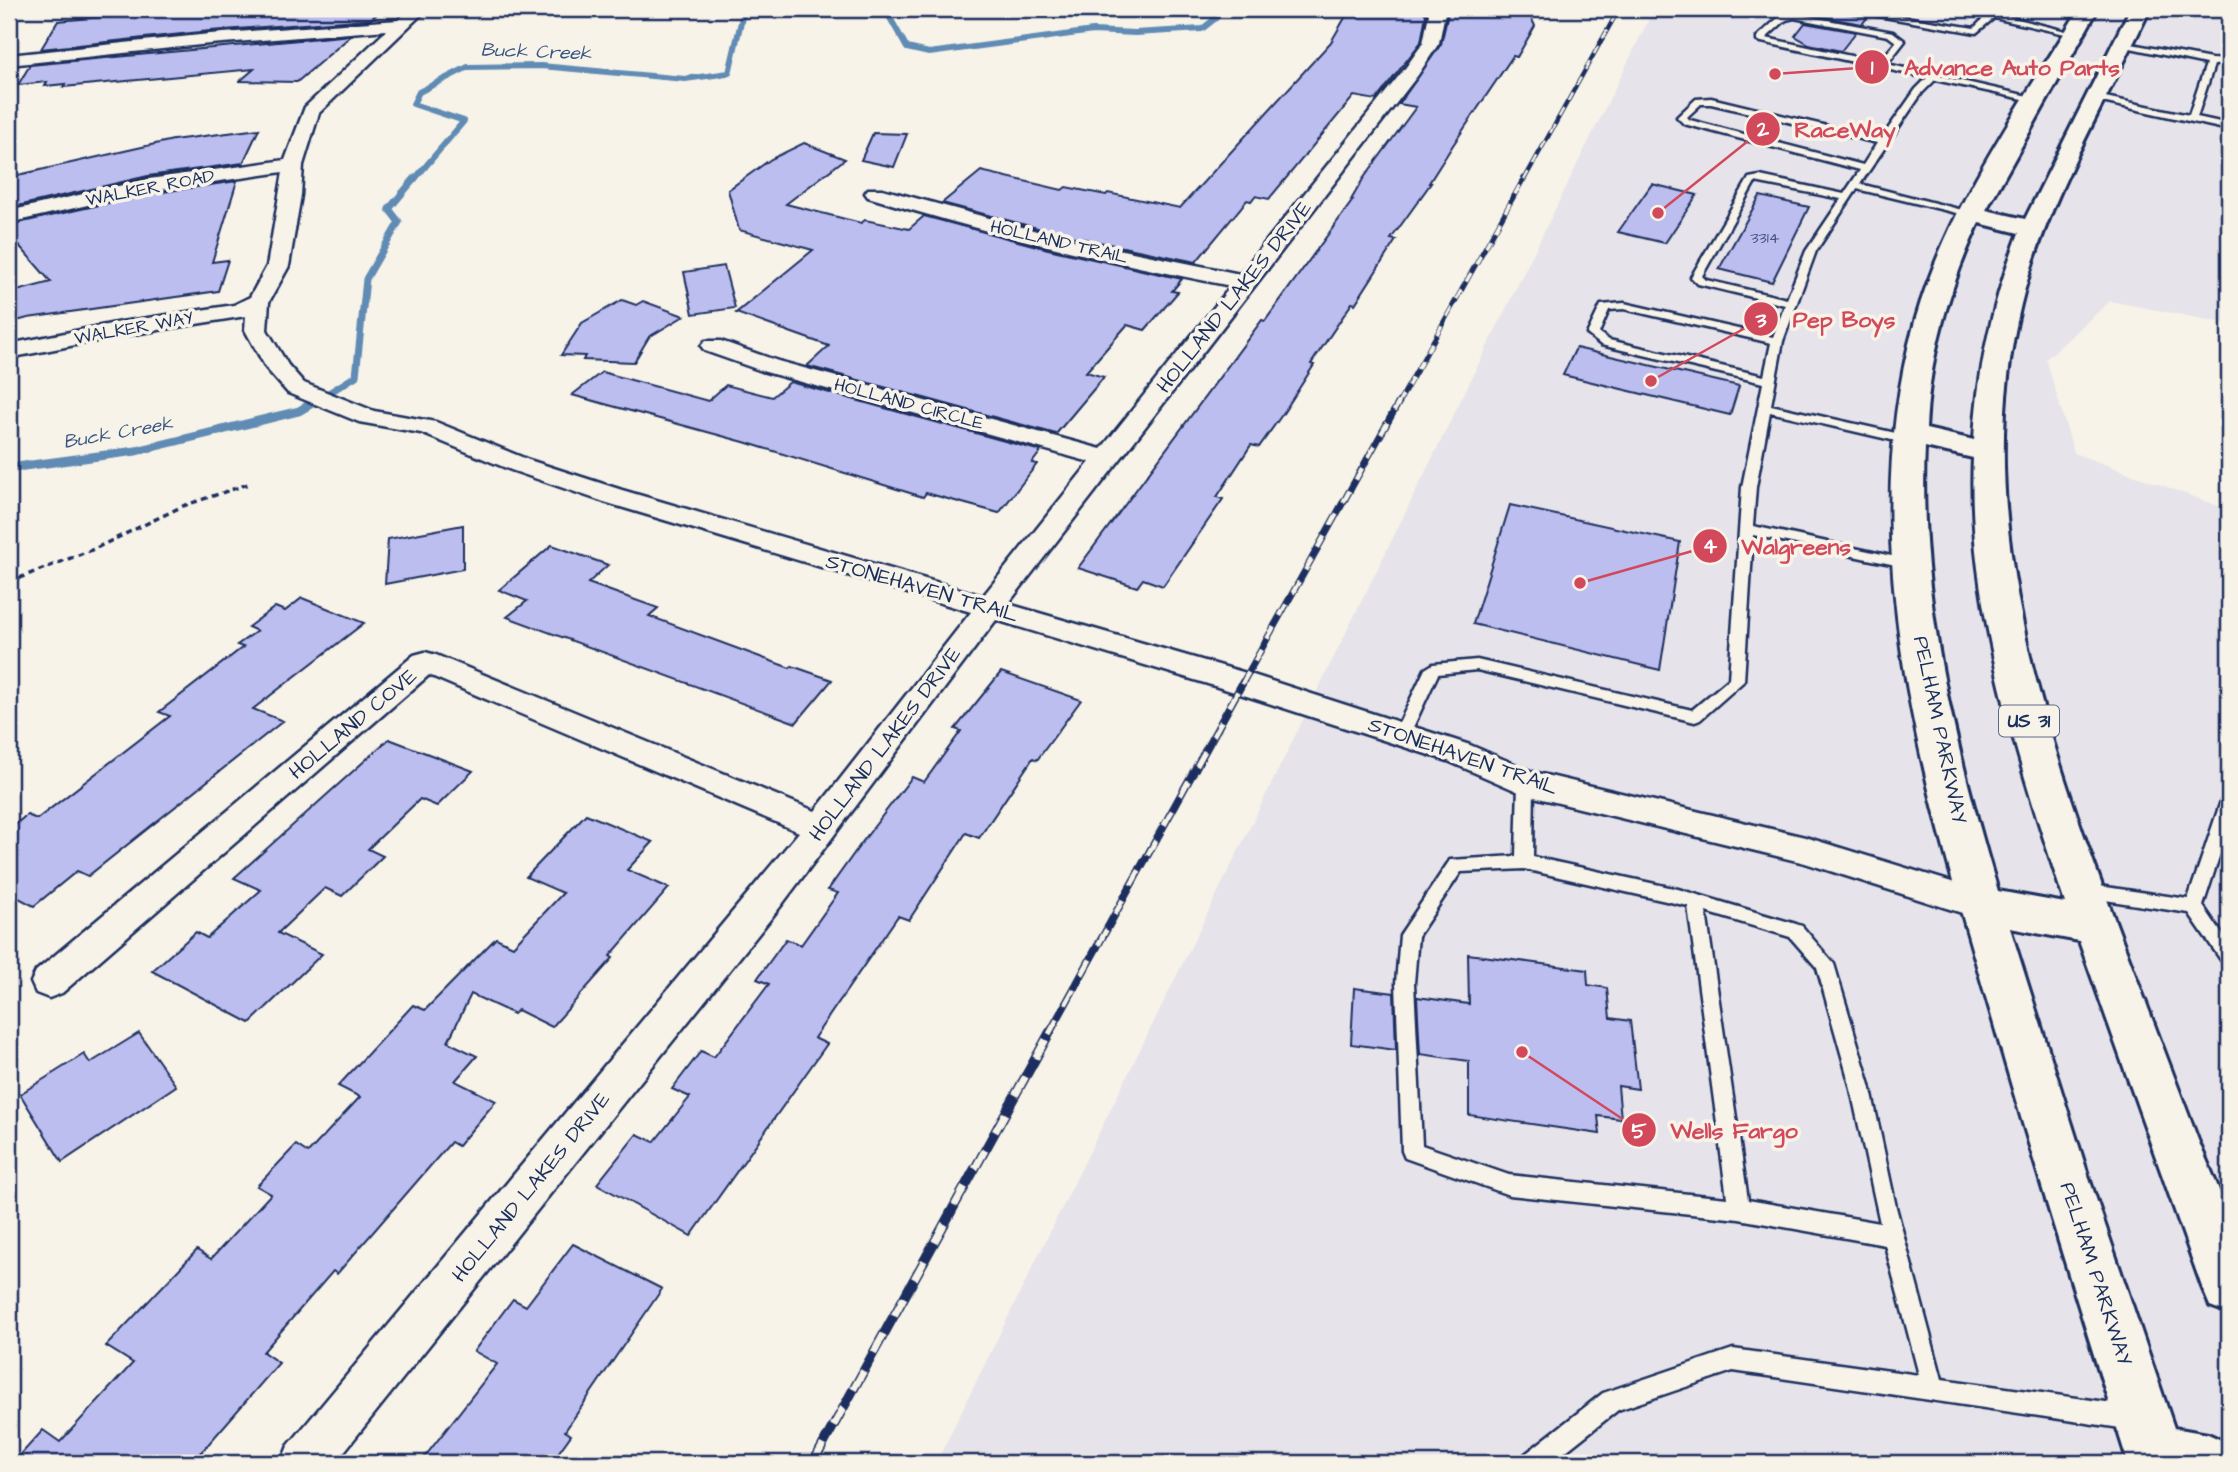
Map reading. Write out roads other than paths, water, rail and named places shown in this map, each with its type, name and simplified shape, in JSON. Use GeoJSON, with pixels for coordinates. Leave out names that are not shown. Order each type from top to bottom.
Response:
{"type":"FeatureCollection","features":[{"type":"Feature","properties":{"kind":"main road","name":"PELHAM PARKWAY"},"geometry":{"type":"LineString","coordinates":[[2088,9],[1973,214],[1941,281],[1918,363],[1909,437],[1906,499],[1910,564],[1921,655],[1939,748],[1981,905],[2030,1068],[2152,1446]]}},
{"type":"Feature","properties":{"kind":"main road","name":"US 31"},"geometry":{"type":"LineString","coordinates":[[2140,9],[2054,182],[2019,267],[2000,332],[1992,380],[1988,452],[1990,504],[1997,568],[2032,735],[2089,909],[2226,1270]]}},
{"type":"Feature","properties":{"kind":"main road"},"geometry":{"type":"LineString","coordinates":[[2074,34],[2124,44]]}},
{"type":"Feature","properties":{"kind":"main road"},"geometry":{"type":"LineString","coordinates":[[1973,214],[2035,229]]}},
{"type":"Feature","properties":{"kind":"main road"},"geometry":{"type":"LineString","coordinates":[[1909,437],[1988,452]]}},
{"type":"Feature","properties":{"kind":"main road"},"geometry":{"type":"LineString","coordinates":[[1981,905],[2089,909]]}},
{"type":"Feature","properties":{"kind":"main road"},"geometry":{"type":"LineString","coordinates":[[2152,1446],[2208,1463]]}},
{"type":"Feature","properties":{"kind":"street"},"geometry":{"type":"LineString","coordinates":[[258,302],[278,266],[291,195],[293,165],[311,111],[328,92],[419,9]]}},
{"type":"Feature","properties":{"kind":"street","name":"HOLLAND LAKES DRIVE"},"geometry":{"type":"LineString","coordinates":[[305,1463],[759,908],[990,607],[1412,71],[1430,43],[1437,13],[1433,9]]}},
{"type":"Feature","properties":{"kind":"street"},"geometry":{"type":"LineString","coordinates":[[9,60],[210,39],[405,24]]}},
{"type":"Feature","properties":{"kind":"street","name":"WALKER ROAD"},"geometry":{"type":"LineString","coordinates":[[9,217],[149,186],[293,165]]}},
{"type":"Feature","properties":{"kind":"street","name":"HOLLAND TRAIL"},"geometry":{"type":"LineString","coordinates":[[875,193],[967,221],[1162,266],[1246,282]]}},
{"type":"Feature","properties":{"kind":"street","name":"WALKER WAY"},"geometry":{"type":"LineString","coordinates":[[9,351],[121,329],[240,311],[258,302]]}},
{"type":"Feature","properties":{"kind":"street","name":"STONEHAVEN TRAIL"},"geometry":{"type":"LineString","coordinates":[[258,302],[256,330],[278,368],[296,388],[368,417],[427,428],[520,465],[612,496],[990,607],[1402,733],[1459,753],[1527,783],[1805,849],[1981,905]]}},
{"type":"Feature","properties":{"kind":"street","name":"HOLLAND CIRCLE"},"geometry":{"type":"LineString","coordinates":[[713,346],[771,366],[1107,459]]}},
{"type":"Feature","properties":{"kind":"street","name":"HOLLAND COVE"},"geometry":{"type":"LineString","coordinates":[[49,982],[425,662],[821,827]]}},
{"type":"Feature","properties":{"kind":"lane"},"geometry":{"type":"LineString","coordinates":[[1842,9],[1976,31],[1994,12]]}},
{"type":"Feature","properties":{"kind":"lane"},"geometry":{"type":"LineString","coordinates":[[1951,9],[1994,12],[2074,34]]}},
{"type":"Feature","properties":{"kind":"lane"},"geometry":{"type":"LineString","coordinates":[[1881,65],[1901,41],[1890,34],[1794,16],[1783,18],[1760,39],[2037,99]]}},
{"type":"Feature","properties":{"kind":"lane"},"geometry":{"type":"LineString","coordinates":[[2124,44],[2211,62],[2229,62]]}},
{"type":"Feature","properties":{"kind":"lane"},"geometry":{"type":"LineString","coordinates":[[2192,119],[2211,62]]}},
{"type":"Feature","properties":{"kind":"lane"},"geometry":{"type":"LineString","coordinates":[[1402,733],[1433,669],[1477,665],[1695,716],[1736,681],[1749,487],[1777,341],[1811,251],[1883,142],[1919,91],[1933,77]]}},
{"type":"Feature","properties":{"kind":"lane"},"geometry":{"type":"LineString","coordinates":[[2095,98],[2229,127]]}},
{"type":"Feature","properties":{"kind":"lane"},"geometry":{"type":"LineString","coordinates":[[1866,169],[1780,142],[1687,122],[1682,117],[1699,101],[1712,101],[1796,124],[1883,142]]}},
{"type":"Feature","properties":{"kind":"lane"},"geometry":{"type":"LineString","coordinates":[[1791,303],[1702,282],[1696,277],[1752,180],[1760,179],[1846,197]]}},
{"type":"Feature","properties":{"kind":"lane"},"geometry":{"type":"LineString","coordinates":[[1854,186],[1973,214]]}},
{"type":"Feature","properties":{"kind":"lane"},"geometry":{"type":"LineString","coordinates":[[1769,381],[1605,343],[1593,334],[1605,307],[1624,306],[1777,341]]}},
{"type":"Feature","properties":{"kind":"lane"},"geometry":{"type":"LineString","coordinates":[[1764,407],[1909,437]]}},
{"type":"Feature","properties":{"kind":"lane"},"geometry":{"type":"LineString","coordinates":[[1746,529],[1910,564]]}},
{"type":"Feature","properties":{"kind":"lane"},"geometry":{"type":"LineString","coordinates":[[1524,862],[1527,783]]}},
{"type":"Feature","properties":{"kind":"lane"},"geometry":{"type":"LineString","coordinates":[[2194,908],[2229,801]]}},
{"type":"Feature","properties":{"kind":"lane"},"geometry":{"type":"LineString","coordinates":[[1894,1236],[1739,1209],[1509,1185],[1412,1151],[1405,983],[1409,935],[1456,864],[1524,862],[1696,901],[1796,931],[1825,964],[1860,1085],[1894,1236],[1933,1387]]}},
{"type":"Feature","properties":{"kind":"lane"},"geometry":{"type":"LineString","coordinates":[[1696,901],[1739,1209]]}},
{"type":"Feature","properties":{"kind":"lane"},"geometry":{"type":"LineString","coordinates":[[2089,909],[2194,908]]}},
{"type":"Feature","properties":{"kind":"lane"},"geometry":{"type":"LineString","coordinates":[[2194,908],[2229,958]]}},
{"type":"Feature","properties":{"kind":"lane"},"geometry":{"type":"LineString","coordinates":[[1532,1463],[1611,1401],[1733,1360],[1933,1387],[2152,1446]]}},
{"type":"Feature","properties":{"kind":"waterway","name":"Buck Creek"},"geometry":{"type":"LineString","coordinates":[[414,180],[464,121],[413,104],[419,92],[468,67],[541,66],[685,79],[729,73],[744,9]]}},
{"type":"Feature","properties":{"kind":"waterway","name":"Buck Creek"},"geometry":{"type":"LineString","coordinates":[[885,9],[907,48],[929,53],[1093,31],[1135,33],[1202,29],[1216,18],[1207,9]]}},
{"type":"Feature","properties":{"kind":"waterway","name":"Buck Creek"},"geometry":{"type":"LineString","coordinates":[[311,404],[356,376],[366,279],[399,222],[389,209],[415,178]]}},
{"type":"Feature","properties":{"kind":"waterway","name":"Buck Creek"},"geometry":{"type":"LineString","coordinates":[[9,468],[136,451],[299,411],[314,402]]}},
{"type":"Feature","properties":{"kind":"railway"},"geometry":{"type":"LineString","coordinates":[[1524,180],[1619,9]]}},
{"type":"Feature","properties":{"kind":"railway"},"geometry":{"type":"LineString","coordinates":[[1398,404],[1524,178]]}},
{"type":"Feature","properties":{"kind":"railway"},"geometry":{"type":"LineString","coordinates":[[1242,684],[1399,402]]}},
{"type":"Feature","properties":{"kind":"railway"},"geometry":{"type":"LineString","coordinates":[[1049,1034],[1243,682]]}},
{"type":"Feature","properties":{"kind":"railway"},"geometry":{"type":"LineString","coordinates":[[813,1463],[1050,1032]]}},
{"type":"Feature","properties":{"kind":"place","name":"Advance Auto Parts"},"geometry":{"type":"Point","coordinates":[1775,74]}},
{"type":"Feature","properties":{"kind":"place","name":"RaceWay"},"geometry":{"type":"Point","coordinates":[1658,213]}},
{"type":"Feature","properties":{"kind":"place","name":"Pep Boys"},"geometry":{"type":"Point","coordinates":[1651,381]}},
{"type":"Feature","properties":{"kind":"place","name":"Walgreens"},"geometry":{"type":"Point","coordinates":[1580,583]}},
{"type":"Feature","properties":{"kind":"place","name":"Wells Fargo"},"geometry":{"type":"Point","coordinates":[1522,1052]}}]}
